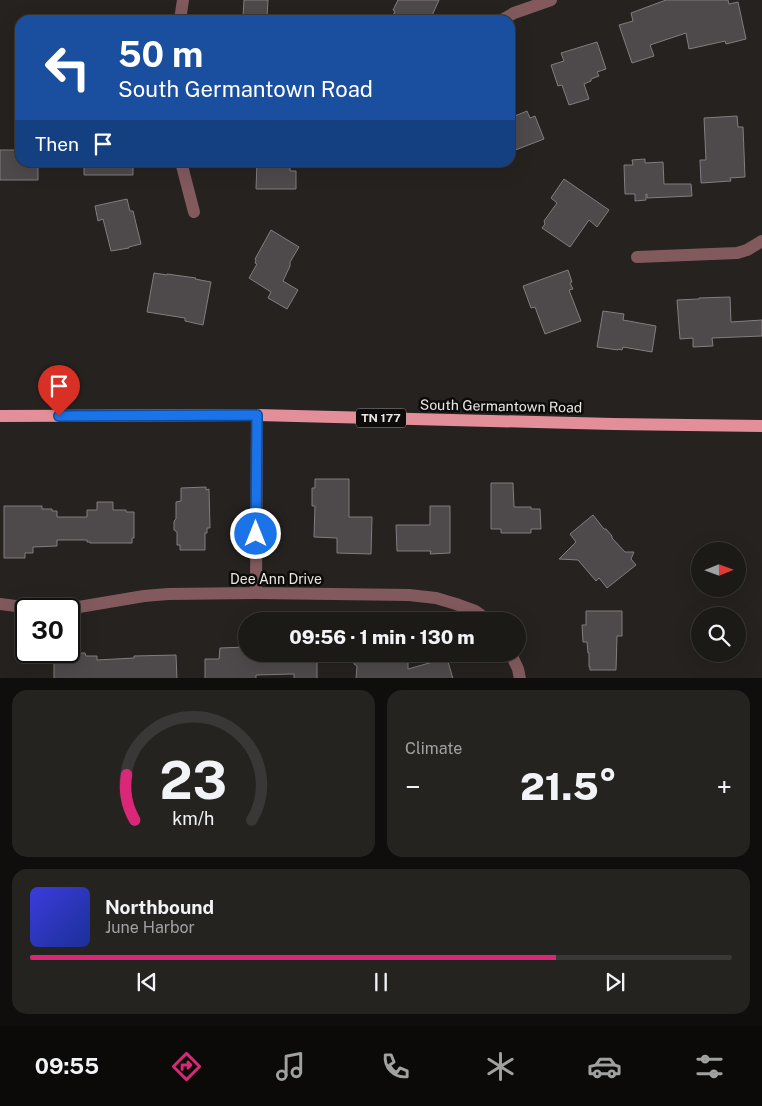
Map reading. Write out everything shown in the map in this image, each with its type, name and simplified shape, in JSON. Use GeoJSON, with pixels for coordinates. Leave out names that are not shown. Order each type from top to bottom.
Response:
{"type":"FeatureCollection","features":[{"type":"Feature","properties":{"kind":"main road","name":"South Germantown Road"},"geometry":{"type":"LineString","coordinates":[[0,416],[257,415],[762,426]]}},
{"type":"Feature","properties":{"kind":"street"},"geometry":{"type":"LineString","coordinates":[[181,15],[183,0]]}},
{"type":"Feature","properties":{"kind":"street"},"geometry":{"type":"LineString","coordinates":[[510,15],[551,0]]}},
{"type":"Feature","properties":{"kind":"street"},"geometry":{"type":"LineString","coordinates":[[182,167],[194,212]]}},
{"type":"Feature","properties":{"kind":"street"},"geometry":{"type":"LineString","coordinates":[[637,258],[737,253],[762,242]]}},
{"type":"Feature","properties":{"kind":"street"},"geometry":{"type":"LineString","coordinates":[[256,593],[257,415]]}},
{"type":"Feature","properties":{"kind":"street","name":"Dee Ann Drive"},"geometry":{"type":"LineString","coordinates":[[80,607],[144,596],[168,594],[256,593],[409,595],[436,598],[476,612]]}},
{"type":"Feature","properties":{"kind":"street"},"geometry":{"type":"LineString","coordinates":[[0,604],[15,606]]}},
{"type":"Feature","properties":{"kind":"street"},"geometry":{"type":"LineString","coordinates":[[515,662],[520,678]]}},
{"type":"Feature","properties":{"kind":"building"},"geometry":{"type":"Polygon","coordinates":[[[244,0],[268,0],[267,15],[243,15],[244,0]]]}},
{"type":"Feature","properties":{"kind":"building"},"geometry":{"type":"Polygon","coordinates":[[[398,0],[439,0],[432,15],[393,15],[395,11],[393,10],[398,0]]]}},
{"type":"Feature","properties":{"kind":"building"},"geometry":{"type":"Polygon","coordinates":[[[666,0],[728,0],[729,4],[738,2],[746,39],[726,44],[725,41],[689,49],[686,33],[650,45],[654,56],[632,63],[619,25],[633,21],[631,13],[666,0]]]}},
{"type":"Feature","properties":{"kind":"building"},"geometry":{"type":"Polygon","coordinates":[[[597,42],[606,69],[597,72],[599,76],[584,84],[589,99],[569,105],[562,85],[558,86],[551,65],[564,61],[561,53],[597,42]]]}},
{"type":"Feature","properties":{"kind":"building"},"geometry":{"type":"Polygon","coordinates":[[[527,111],[530,118],[535,116],[544,139],[515,150],[515,116],[527,111]]]}},
{"type":"Feature","properties":{"kind":"building"},"geometry":{"type":"Polygon","coordinates":[[[737,116],[738,127],[743,127],[745,177],[730,178],[731,181],[701,183],[700,160],[706,160],[704,118],[737,116]]]}},
{"type":"Feature","properties":{"kind":"building"},"geometry":{"type":"Polygon","coordinates":[[[0,150],[15,150],[15,167],[38,167],[38,180],[0,180],[0,150]]]}},
{"type":"Feature","properties":{"kind":"building"},"geometry":{"type":"Polygon","coordinates":[[[645,159],[645,163],[663,162],[664,184],[691,184],[692,196],[647,198],[646,194],[646,200],[635,201],[635,194],[625,194],[624,165],[633,165],[632,160],[645,159]]]}},
{"type":"Feature","properties":{"kind":"building"},"geometry":{"type":"Polygon","coordinates":[[[84,167],[133,167],[133,175],[84,175],[84,167]]]}},
{"type":"Feature","properties":{"kind":"building"},"geometry":{"type":"Polygon","coordinates":[[[257,167],[290,167],[290,171],[296,171],[296,189],[256,189],[257,167]]]}},
{"type":"Feature","properties":{"kind":"building"},"geometry":{"type":"Polygon","coordinates":[[[564,179],[609,210],[597,227],[589,220],[570,247],[542,228],[545,224],[544,221],[557,203],[551,198],[564,179]]]}},
{"type":"Feature","properties":{"kind":"building"},"geometry":{"type":"Polygon","coordinates":[[[127,199],[130,211],[133,211],[141,244],[111,251],[103,219],[98,221],[95,206],[127,199]]]}},
{"type":"Feature","properties":{"kind":"building"},"geometry":{"type":"Polygon","coordinates":[[[271,230],[299,247],[290,262],[283,281],[298,290],[287,309],[268,298],[271,292],[249,278],[257,264],[255,259],[271,230]]]}},
{"type":"Feature","properties":{"kind":"building"},"geometry":{"type":"Polygon","coordinates":[[[568,270],[573,289],[569,290],[581,321],[545,334],[535,307],[531,308],[523,286],[568,270]]]}},
{"type":"Feature","properties":{"kind":"building"},"geometry":{"type":"Polygon","coordinates":[[[154,273],[196,278],[211,282],[203,325],[185,321],[185,318],[147,312],[154,273]]]}},
{"type":"Feature","properties":{"kind":"building"},"geometry":{"type":"Polygon","coordinates":[[[730,297],[731,322],[762,320],[762,336],[712,338],[713,346],[693,347],[693,338],[680,339],[677,300],[730,297]]]}},
{"type":"Feature","properties":{"kind":"building"},"geometry":{"type":"Polygon","coordinates":[[[603,311],[624,314],[623,320],[656,326],[652,352],[623,347],[622,350],[618,350],[597,347],[603,311]]]}},
{"type":"Feature","properties":{"kind":"building"},"geometry":{"type":"Polygon","coordinates":[[[315,479],[349,479],[349,517],[372,517],[371,554],[337,553],[337,538],[314,537],[315,506],[312,506],[312,488],[315,488],[315,479]]]}},
{"type":"Feature","properties":{"kind":"building"},"geometry":{"type":"Polygon","coordinates":[[[491,483],[513,483],[514,507],[540,509],[541,529],[531,529],[531,533],[501,533],[501,529],[491,529],[491,483]]]}},
{"type":"Feature","properties":{"kind":"building"},"geometry":{"type":"Polygon","coordinates":[[[206,487],[206,490],[209,489],[210,528],[207,528],[207,533],[205,533],[205,550],[180,550],[180,545],[177,545],[177,532],[174,530],[174,521],[176,519],[176,502],[181,501],[181,488],[206,487]]]}},
{"type":"Feature","properties":{"kind":"building"},"geometry":{"type":"Polygon","coordinates":[[[97,502],[113,502],[113,510],[134,512],[134,538],[132,538],[132,543],[90,543],[87,540],[57,540],[57,546],[33,547],[33,553],[25,553],[25,558],[4,558],[4,506],[42,506],[42,509],[57,511],[57,517],[87,517],[87,510],[97,510],[97,502]]]}},
{"type":"Feature","properties":{"kind":"building"},"geometry":{"type":"Polygon","coordinates":[[[430,506],[450,506],[450,553],[430,554],[431,551],[397,551],[396,525],[430,525],[430,506]]]}},
{"type":"Feature","properties":{"kind":"building"},"geometry":{"type":"Polygon","coordinates":[[[593,515],[625,552],[634,552],[631,559],[636,565],[607,588],[599,578],[596,581],[578,560],[559,559],[576,542],[570,534],[593,515]]]}},
{"type":"Feature","properties":{"kind":"building"},"geometry":{"type":"Polygon","coordinates":[[[586,611],[622,611],[622,636],[617,636],[616,670],[590,670],[587,642],[583,642],[582,625],[586,625],[586,611]]]}},
{"type":"Feature","properties":{"kind":"building"},"geometry":{"type":"Polygon","coordinates":[[[238,647],[238,662],[317,662],[317,678],[294,678],[294,674],[256,675],[256,678],[205,678],[205,659],[219,659],[220,648],[238,647]]]}},
{"type":"Feature","properties":{"kind":"building"},"geometry":{"type":"Polygon","coordinates":[[[80,653],[85,653],[86,656],[97,656],[97,660],[134,658],[134,656],[176,655],[177,678],[54,678],[54,663],[80,663],[80,653]]]}},
{"type":"Feature","properties":{"kind":"building"},"geometry":{"type":"Polygon","coordinates":[[[354,662],[408,662],[408,669],[433,662],[448,662],[453,678],[356,678],[357,666],[354,662]]]}},
{"type":"Feature","properties":{"kind":"route"},"geometry":{"type":"LineString","coordinates":[[59,416],[257,415],[256,534]]}}]}
